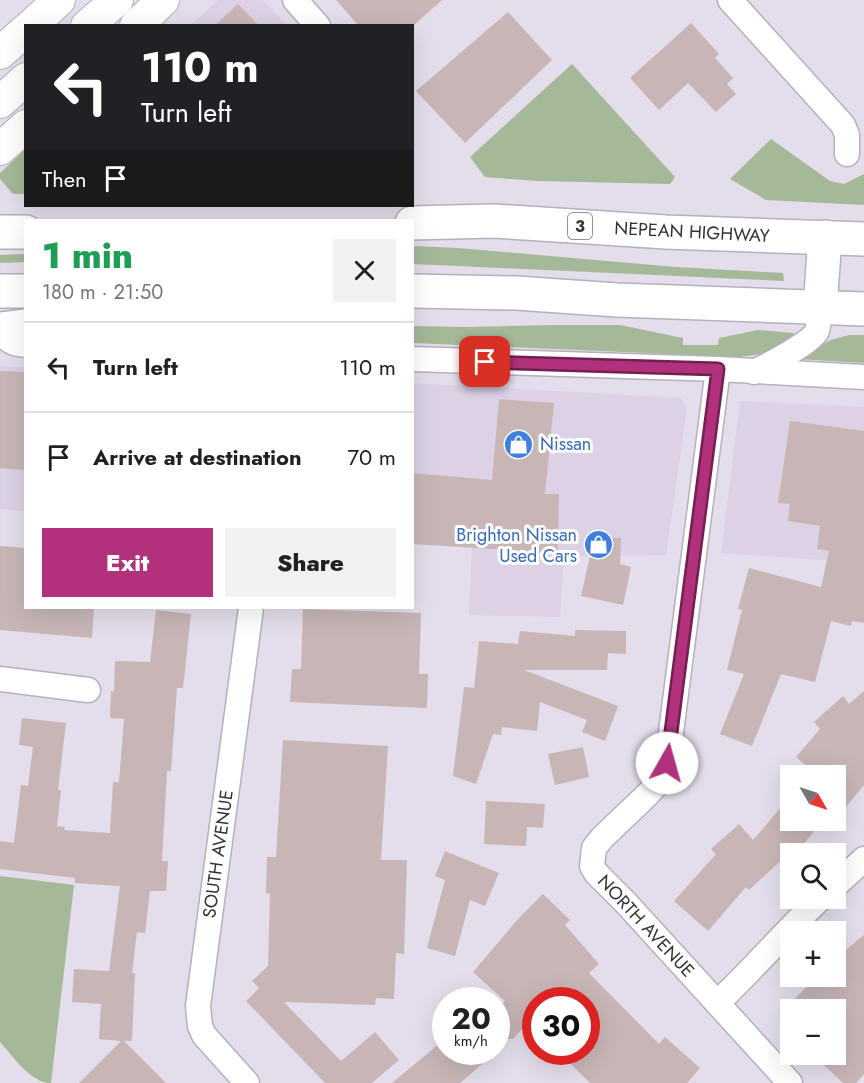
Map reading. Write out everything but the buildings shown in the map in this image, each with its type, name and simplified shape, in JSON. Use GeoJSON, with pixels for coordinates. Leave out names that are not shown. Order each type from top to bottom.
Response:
{"type":"FeatureCollection","features":[{"type":"Feature","properties":{"kind":"highway","name":"NEPEAN HIGHWAY"},"geometry":{"type":"LineString","coordinates":[[414,223],[494,221],[666,232],[864,239]]}},
{"type":"Feature","properties":{"kind":"highway"},"geometry":{"type":"LineString","coordinates":[[0,232],[24,232]]}},
{"type":"Feature","properties":{"kind":"highway"},"geometry":{"type":"LineString","coordinates":[[820,308],[825,237]]}},
{"type":"Feature","properties":{"kind":"highway"},"geometry":{"type":"LineString","coordinates":[[0,291],[24,291]]}},
{"type":"Feature","properties":{"kind":"highway"},"geometry":{"type":"LineString","coordinates":[[414,291],[516,293],[617,300],[864,309]]}},
{"type":"Feature","properties":{"kind":"main road"},"geometry":{"type":"LineString","coordinates":[[33,24],[59,0]]}},
{"type":"Feature","properties":{"kind":"main road"},"geometry":{"type":"LineString","coordinates":[[89,24],[117,0]]}},
{"type":"Feature","properties":{"kind":"main road"},"geometry":{"type":"LineString","coordinates":[[138,24],[163,0]]}},
{"type":"Feature","properties":{"kind":"main road"},"geometry":{"type":"LineString","coordinates":[[0,53],[24,32]]}},
{"type":"Feature","properties":{"kind":"main road"},"geometry":{"type":"LineString","coordinates":[[0,149],[24,128]]}},
{"type":"Feature","properties":{"kind":"street"},"geometry":{"type":"LineString","coordinates":[[295,0],[316,24]]}},
{"type":"Feature","properties":{"kind":"street"},"geometry":{"type":"LineString","coordinates":[[730,0],[843,125],[847,135],[847,154]]}},
{"type":"Feature","properties":{"kind":"street"},"geometry":{"type":"LineString","coordinates":[[753,372],[776,361],[812,338],[817,330],[820,308]]}},
{"type":"Feature","properties":{"kind":"street"},"geometry":{"type":"LineString","coordinates":[[414,359],[864,376]]}},
{"type":"Feature","properties":{"kind":"street","name":"NORTH AVENUE"},"geometry":{"type":"LineString","coordinates":[[718,369],[667,763],[658,783],[594,848],[592,866],[790,1083]]}},
{"type":"Feature","properties":{"kind":"street","name":"SOUTH AVENUE"},"geometry":{"type":"LineString","coordinates":[[247,1083],[204,1035],[200,1026],[198,1006],[251,609]]}},
{"type":"Feature","properties":{"kind":"street"},"geometry":{"type":"LineString","coordinates":[[0,679],[87,690]]}},
{"type":"Feature","properties":{"kind":"street"},"geometry":{"type":"LineString","coordinates":[[846,876],[864,859]]}},
{"type":"Feature","properties":{"kind":"street"},"geometry":{"type":"LineString","coordinates":[[712,998],[741,961],[809,909]]}},
{"type":"Feature","properties":{"kind":"shaded area"},"geometry":{"type":"Polygon","coordinates":[[[218,0],[263,0],[285,24],[192,24],[218,0]]]}},
{"type":"Feature","properties":{"kind":"shaded area"},"geometry":{"type":"Polygon","coordinates":[[[0,366],[24,367],[24,511],[0,509],[0,366]]]}},
{"type":"Feature","properties":{"kind":"shaded area"},"geometry":{"type":"Polygon","coordinates":[[[414,383],[681,398],[687,407],[666,555],[564,556],[560,617],[469,615],[472,547],[414,542],[414,383]]]}},
{"type":"Feature","properties":{"kind":"shaded area"},"geometry":{"type":"Polygon","coordinates":[[[740,401],[864,407],[864,563],[721,553],[740,401]]]}},
{"type":"Feature","properties":{"kind":"green space"},"geometry":{"type":"Polygon","coordinates":[[[572,64],[675,177],[670,184],[537,181],[485,177],[470,157],[572,64]]]}},
{"type":"Feature","properties":{"kind":"green space"},"geometry":{"type":"Polygon","coordinates":[[[771,139],[830,181],[844,184],[864,174],[864,205],[766,200],[730,179],[771,139]]]}},
{"type":"Feature","properties":{"kind":"green space"},"geometry":{"type":"Polygon","coordinates":[[[24,151],[24,194],[13,194],[0,179],[0,173],[24,151]]]}},
{"type":"Feature","properties":{"kind":"green space"},"geometry":{"type":"Polygon","coordinates":[[[414,246],[676,267],[783,273],[784,281],[414,264],[414,246]]]}},
{"type":"Feature","properties":{"kind":"green space"},"geometry":{"type":"Polygon","coordinates":[[[24,254],[24,262],[0,263],[0,255],[24,254]]]}},
{"type":"Feature","properties":{"kind":"green space"},"geometry":{"type":"Polygon","coordinates":[[[620,325],[683,338],[683,345],[718,345],[719,338],[758,330],[793,333],[797,337],[763,354],[739,357],[414,343],[414,326],[620,325]]]}},
{"type":"Feature","properties":{"kind":"green space"},"geometry":{"type":"Polygon","coordinates":[[[849,335],[864,335],[864,363],[795,358],[831,340],[849,335]]]}},
{"type":"Feature","properties":{"kind":"green space"},"geometry":{"type":"Polygon","coordinates":[[[0,876],[74,885],[51,1083],[43,1082],[29,1074],[0,1042],[0,876]]]}},
{"type":"Feature","properties":{"kind":"place","name":"Nissan"},"geometry":{"type":"Point","coordinates":[519,444]}},
{"type":"Feature","properties":{"kind":"place","name":"Brighton Nissan Used Cars"},"geometry":{"type":"Point","coordinates":[598,545]}},
{"type":"Feature","properties":{"kind":"route"},"geometry":{"type":"LineString","coordinates":[[485,362],[718,369],[667,763]]}}]}
